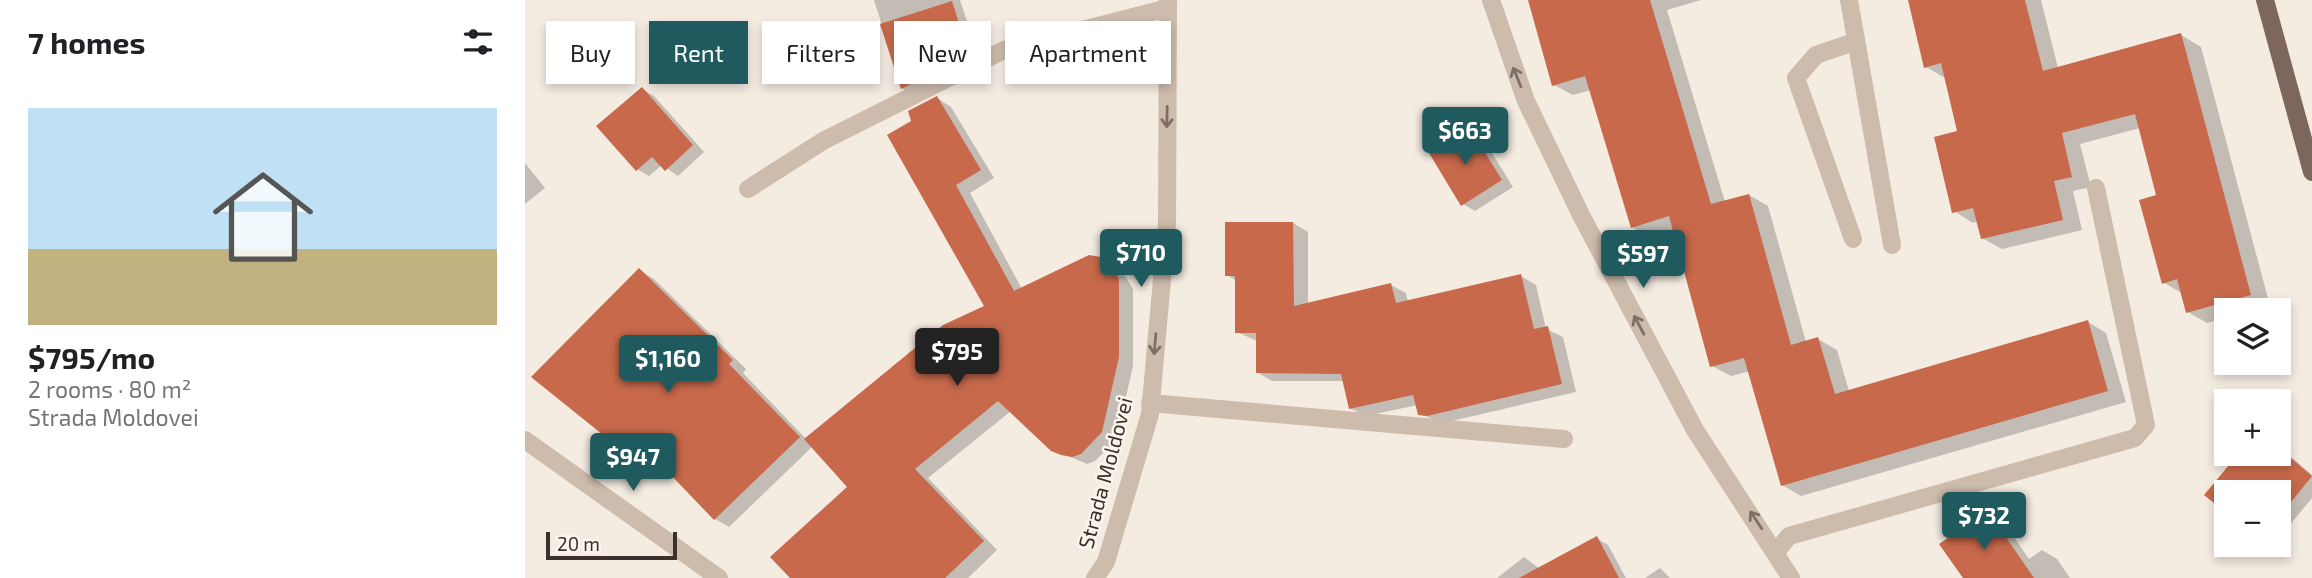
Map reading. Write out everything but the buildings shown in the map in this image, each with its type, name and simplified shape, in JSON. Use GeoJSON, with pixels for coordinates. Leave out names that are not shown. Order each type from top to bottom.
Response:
{"type":"FeatureCollection","features":[{"type":"Feature","properties":{"kind":"main road"},"geometry":{"type":"LineString","coordinates":[[2265,0],[2312,172]]}},
{"type":"Feature","properties":{"kind":"street"},"geometry":{"type":"LineString","coordinates":[[1491,0],[1526,101],[1581,215],[1695,430],[1777,551],[1791,578]]}},
{"type":"Feature","properties":{"kind":"street"},"geometry":{"type":"LineString","coordinates":[[1849,0],[1854,41],[1892,245]]}},
{"type":"Feature","properties":{"kind":"street"},"geometry":{"type":"LineString","coordinates":[[748,189],[823,141],[1004,50],[1168,4]]}},
{"type":"Feature","properties":{"kind":"street","name":"Strada Moldovei"},"geometry":{"type":"LineString","coordinates":[[1095,578],[1107,562],[1127,498],[1150,403],[1167,223],[1168,4]]}},
{"type":"Feature","properties":{"kind":"street"},"geometry":{"type":"LineString","coordinates":[[1853,239],[1796,78],[1816,55],[1854,41]]}},
{"type":"Feature","properties":{"kind":"street"},"geometry":{"type":"LineString","coordinates":[[1777,551],[1789,536],[2135,438],[2145,425],[2096,188]]}},
{"type":"Feature","properties":{"kind":"street"},"geometry":{"type":"LineString","coordinates":[[1150,403],[1564,439]]}},
{"type":"Feature","properties":{"kind":"street"},"geometry":{"type":"LineString","coordinates":[[525,440],[719,578]]}}]}
